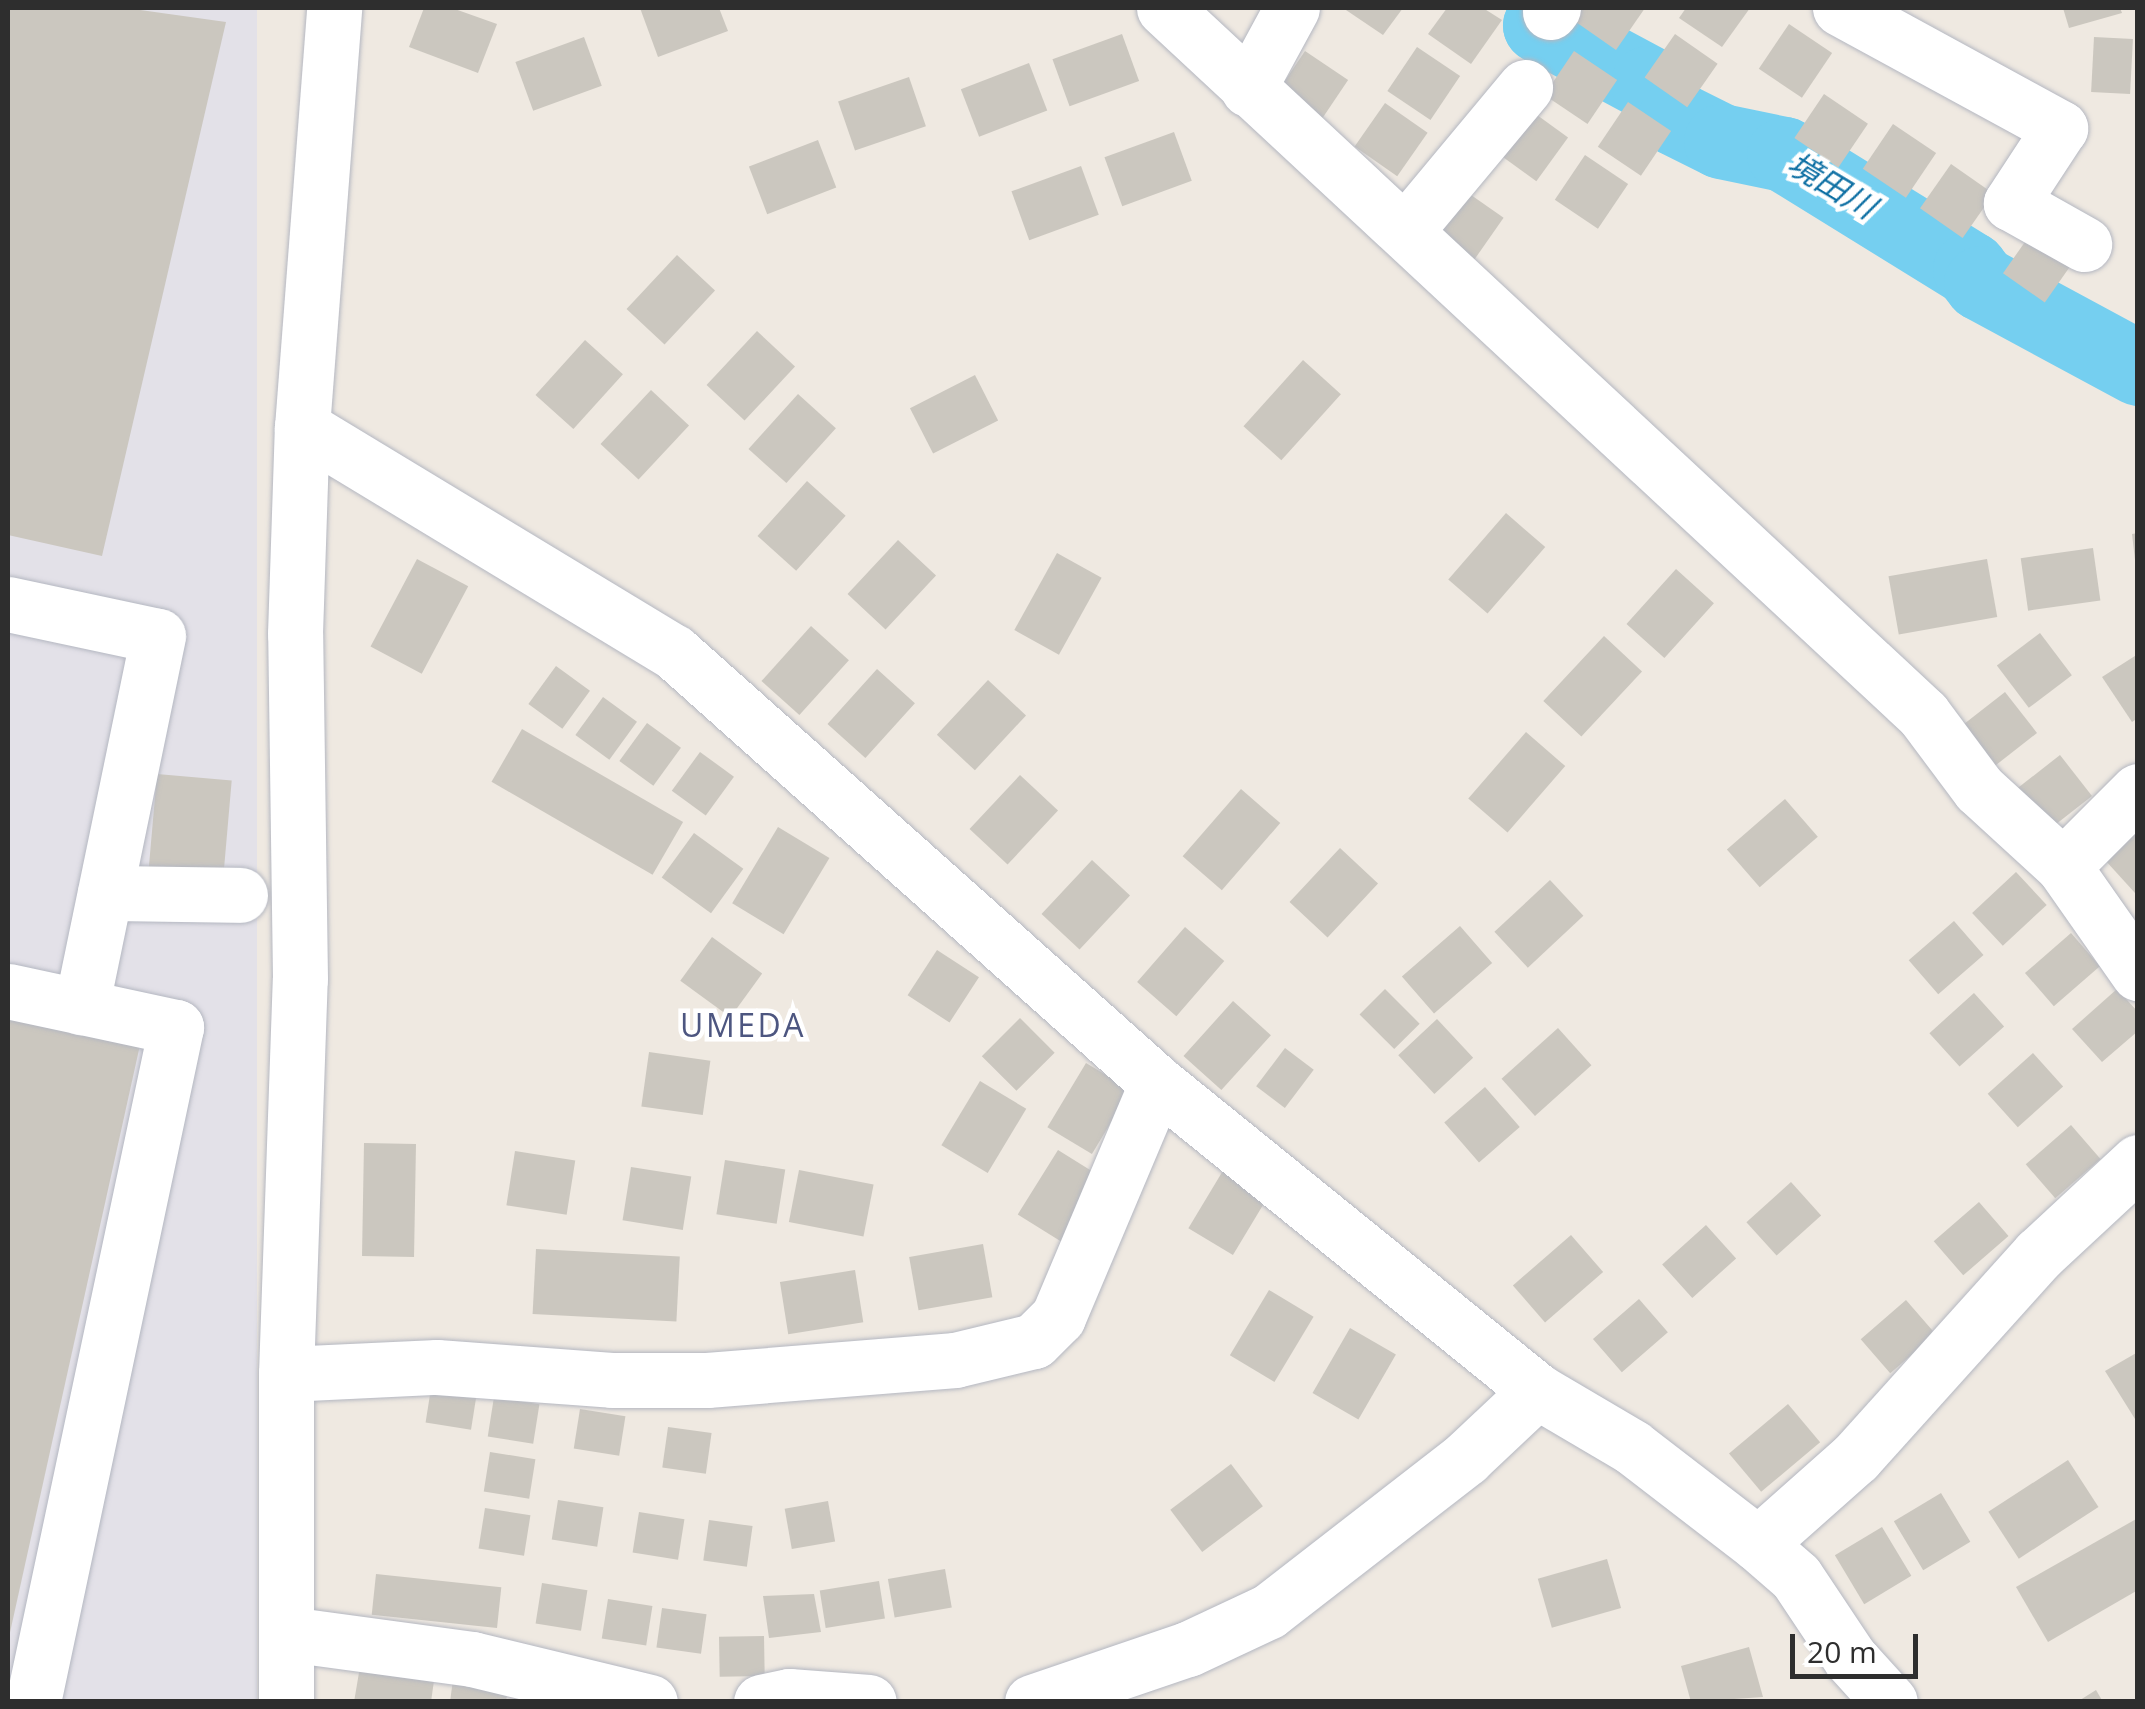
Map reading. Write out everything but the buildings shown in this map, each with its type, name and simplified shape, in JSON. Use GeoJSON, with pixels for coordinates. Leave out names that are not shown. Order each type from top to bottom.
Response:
{"type":"FeatureCollection","features":[{"type":"Feature","properties":{"kind":"street"},"geometry":{"type":"LineString","coordinates":[[286,1702],[286,1374],[300,979],[295,634],[302,428],[334,8]]}},
{"type":"Feature","properties":{"kind":"street"},"geometry":{"type":"LineString","coordinates":[[1248,88],[1292,8]]}},
{"type":"Feature","properties":{"kind":"street"},"geometry":{"type":"LineString","coordinates":[[1840,8],[2060,128],[2010,204],[2084,244]]}},
{"type":"Feature","properties":{"kind":"street"},"geometry":{"type":"LineString","coordinates":[[1185,16],[1248,88],[1406,230],[1923,714],[1979,789],[2062,866],[2138,973]]}},
{"type":"Feature","properties":{"kind":"street"},"geometry":{"type":"LineString","coordinates":[[1406,230],[1525,87]]}},
{"type":"Feature","properties":{"kind":"street"},"geometry":{"type":"LineString","coordinates":[[302,428],[674,652],[1157,1083],[1536,1390],[1632,1447],[1758,1544],[1796,1577],[1850,1658],[1890,1702]]}},
{"type":"Feature","properties":{"kind":"street"},"geometry":{"type":"LineString","coordinates":[[8,604],[158,636],[81,1007]]}},
{"type":"Feature","properties":{"kind":"street"},"geometry":{"type":"LineString","coordinates":[[2062,866],[2138,791]]}},
{"type":"Feature","properties":{"kind":"street"},"geometry":{"type":"LineString","coordinates":[[104,894],[240,895]]}},
{"type":"Feature","properties":{"kind":"street"},"geometry":{"type":"LineString","coordinates":[[8,990],[176,1028],[33,1702]]}},
{"type":"Feature","properties":{"kind":"street"},"geometry":{"type":"LineString","coordinates":[[286,1374],[437,1367],[612,1380],[708,1380],[956,1360],[1034,1341],[1066,1302],[1157,1083]]}},
{"type":"Feature","properties":{"kind":"street"},"geometry":{"type":"LineString","coordinates":[[1758,1544],[1866,1446],[2039,1254],[2138,1162]]}},
{"type":"Feature","properties":{"kind":"street"},"geometry":{"type":"LineString","coordinates":[[1032,1702],[1188,1649],[1269,1611],[1466,1458],[1536,1390]]}},
{"type":"Feature","properties":{"kind":"street"},"geometry":{"type":"LineString","coordinates":[[288,1634],[472,1659],[650,1702]]}},
{"type":"Feature","properties":{"kind":"street"},"geometry":{"type":"LineString","coordinates":[[762,1702],[869,1702]]}},
{"type":"Feature","properties":{"kind":"shaded area"},"geometry":{"type":"Polygon","coordinates":[[[8,8],[257,8],[257,1702],[8,1702],[8,8]]]}},
{"type":"Feature","properties":{"kind":"waterway","name":"境田川"},"geometry":{"type":"LineString","coordinates":[[1548,8],[1540,25],[1648,83],[1675,118],[1721,141],[1784,154],[1970,269],[1981,283],[2138,368]]}},
{"type":"Feature","properties":{"kind":"district","name":"UMEDA"},"geometry":{"type":"Point","coordinates":[743,1025]}}]}
